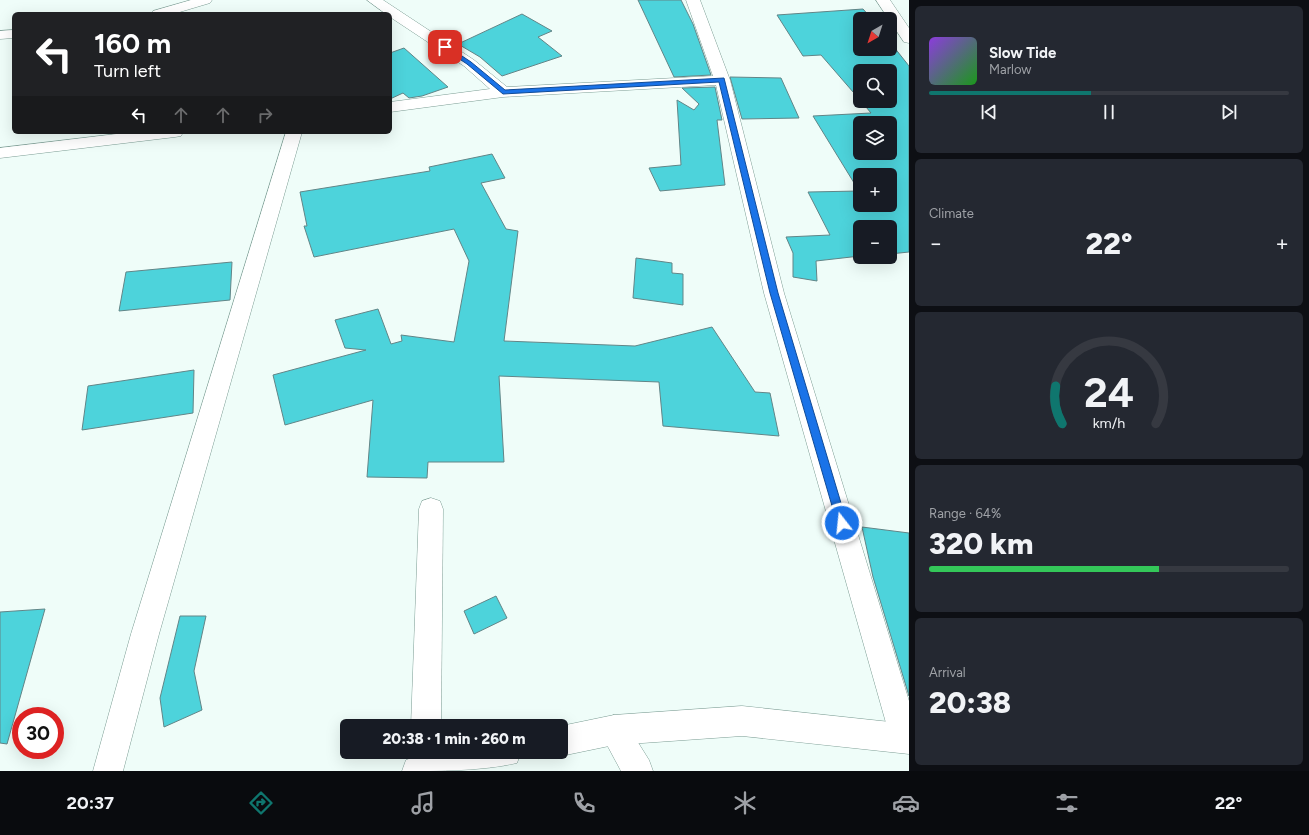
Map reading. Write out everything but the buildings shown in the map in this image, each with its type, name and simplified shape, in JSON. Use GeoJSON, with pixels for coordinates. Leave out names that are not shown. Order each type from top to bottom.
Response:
{"type":"FeatureCollection","features":[{"type":"Feature","properties":{"kind":"street"},"geometry":{"type":"LineString","coordinates":[[165,12],[205,0]]}},
{"type":"Feature","properties":{"kind":"street"},"geometry":{"type":"LineString","coordinates":[[374,0],[469,63],[503,92]]}},
{"type":"Feature","properties":{"kind":"street"},"geometry":{"type":"LineString","coordinates":[[568,739],[614,730],[742,721],[907,738],[774,293],[722,80],[693,0]]}},
{"type":"Feature","properties":{"kind":"street"},"geometry":{"type":"LineString","coordinates":[[883,0],[909,39]]}},
{"type":"Feature","properties":{"kind":"street"},"geometry":{"type":"LineString","coordinates":[[0,35],[12,34]]}},
{"type":"Feature","properties":{"kind":"street"},"geometry":{"type":"LineString","coordinates":[[392,107],[503,92],[722,80]]}},
{"type":"Feature","properties":{"kind":"street"},"geometry":{"type":"LineString","coordinates":[[0,152],[158,134]]}},
{"type":"Feature","properties":{"kind":"street"},"geometry":{"type":"LineString","coordinates":[[108,771],[145,634],[293,134]]}},
{"type":"Feature","properties":{"kind":"street"},"geometry":{"type":"LineString","coordinates":[[426,719],[431,509]]}},
{"type":"Feature","properties":{"kind":"street"},"geometry":{"type":"LineString","coordinates":[[614,730],[638,771]]}},
{"type":"Feature","properties":{"kind":"street"},"geometry":{"type":"LineString","coordinates":[[423,764],[458,759]]}},
{"type":"Feature","properties":{"kind":"route"},"geometry":{"type":"LineString","coordinates":[[445,47],[469,63],[503,92],[722,80],[774,293],[842,523]]}}]}
